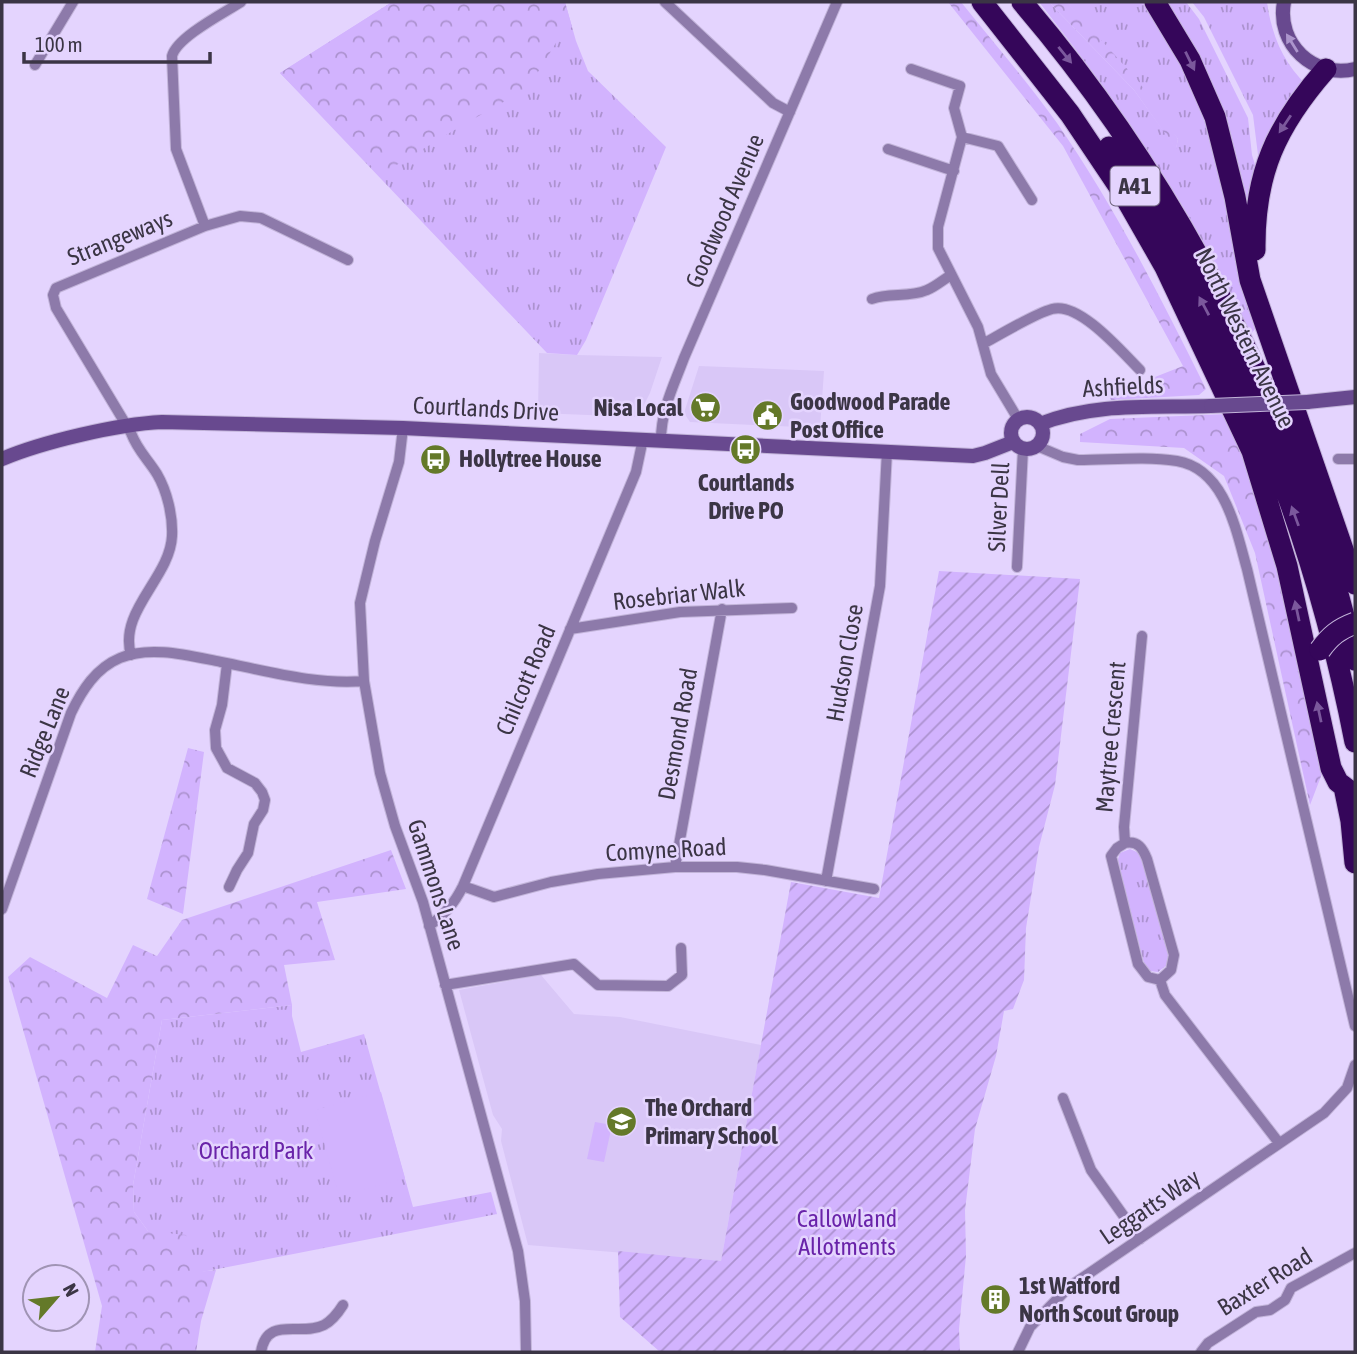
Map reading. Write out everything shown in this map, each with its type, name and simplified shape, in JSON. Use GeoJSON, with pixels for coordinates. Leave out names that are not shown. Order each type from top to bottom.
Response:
{"type":"FeatureCollection","features":[{"type":"Feature","properties":{"kind":"highway"},"geometry":{"type":"LineString","coordinates":[[982,2],[1070,114],[1121,190],[1165,267],[1252,451],[1287,566],[1331,768],[1338,782],[1351,792],[1355,863]]}},
{"type":"Feature","properties":{"kind":"highway","name":"North Western Avenue"},"geometry":{"type":"LineString","coordinates":[[998,2],[1064,82],[1126,171],[1169,241],[1222,340],[1271,453],[1299,529],[1338,660],[1355,742]]}},
{"type":"Feature","properties":{"kind":"highway","name":"North Western Avenue"},"geometry":{"type":"LineString","coordinates":[[1022,2],[1076,68],[1121,132],[1177,221],[1221,300],[1255,369],[1304,488],[1340,602],[1355,660]]}},
{"type":"Feature","properties":{"kind":"highway"},"geometry":{"type":"LineString","coordinates":[[1155,2],[1190,60],[1215,117],[1236,197],[1250,280],[1355,584]]}},
{"type":"Feature","properties":{"kind":"highway"},"geometry":{"type":"LineString","coordinates":[[1266,328],[1255,251],[1257,198],[1264,169],[1278,134],[1326,69]]}},
{"type":"Feature","properties":{"kind":"highway"},"geometry":{"type":"LineString","coordinates":[[1312,678],[1320,650],[1328,638],[1355,623]]}},
{"type":"Feature","properties":{"kind":"street"},"geometry":{"type":"LineString","coordinates":[[35,65],[73,2]]}},
{"type":"Feature","properties":{"kind":"street"},"geometry":{"type":"LineString","coordinates":[[205,226],[176,149],[172,56],[185,38],[241,2]]}},
{"type":"Feature","properties":{"kind":"street"},"geometry":{"type":"LineString","coordinates":[[665,2],[773,103],[790,112]]}},
{"type":"Feature","properties":{"kind":"street","name":"Goodwood Avenue"},"geometry":{"type":"LineString","coordinates":[[661,440],[661,423],[666,405],[837,2]]}},
{"type":"Feature","properties":{"kind":"street"},"geometry":{"type":"LineString","coordinates":[[1284,2],[1284,26],[1292,46],[1307,61],[1337,71],[1355,69]]}},
{"type":"Feature","properties":{"kind":"street"},"geometry":{"type":"LineString","coordinates":[[911,69],[960,86],[954,108],[962,137],[938,227],[937,248],[965,299],[983,344],[991,374],[1018,419]]}},
{"type":"Feature","properties":{"kind":"street"},"geometry":{"type":"LineString","coordinates":[[962,137],[998,146],[1032,200]]}},
{"type":"Feature","properties":{"kind":"street"},"geometry":{"type":"LineString","coordinates":[[888,149],[954,171]]}},
{"type":"Feature","properties":{"kind":"street","name":"Strangeways"},"geometry":{"type":"LineString","coordinates":[[127,427],[56,308],[54,291],[61,284],[205,226],[231,217],[250,215],[348,260]]}},
{"type":"Feature","properties":{"kind":"street"},"geometry":{"type":"LineString","coordinates":[[872,299],[884,295],[925,291],[951,275]]}},
{"type":"Feature","properties":{"kind":"street"},"geometry":{"type":"LineString","coordinates":[[983,344],[1054,308],[1075,313],[1095,326],[1140,370]]}},
{"type":"Feature","properties":{"kind":"street","name":"Ashfields"},"geometry":{"type":"LineString","coordinates":[[1040,424],[1066,415],[1098,409],[1307,402],[1355,397]]}},
{"type":"Feature","properties":{"kind":"street"},"geometry":{"type":"LineString","coordinates":[[1024,446],[1043,433],[1040,424],[1028,417],[1018,419],[1011,427],[1024,446],[1078,460],[1167,460],[1186,463],[1205,474],[1220,493],[1238,536],[1247,569],[1355,1026]]}},
{"type":"Feature","properties":{"kind":"street","name":"Courtlands Drive"},"geometry":{"type":"LineString","coordinates":[[2,460],[53,443],[162,422],[404,428],[973,456],[1024,446]]}},
{"type":"Feature","properties":{"kind":"street"},"geometry":{"type":"LineString","coordinates":[[127,427],[137,448],[160,481],[169,509],[172,535],[169,551],[132,624],[128,641],[131,655]]}},
{"type":"Feature","properties":{"kind":"street","name":"Gammons Lane"},"geometry":{"type":"LineString","coordinates":[[404,428],[399,463],[375,541],[360,603],[363,681],[383,784],[429,926],[519,1256],[525,1301],[526,1352]]}},
{"type":"Feature","properties":{"kind":"street","name":"Chilcott Road"},"geometry":{"type":"LineString","coordinates":[[429,926],[454,904],[463,886],[640,461],[643,439]]}},
{"type":"Feature","properties":{"kind":"street","name":"Silver Dell"},"geometry":{"type":"LineString","coordinates":[[1017,567],[1024,446]]}},
{"type":"Feature","properties":{"kind":"street","name":"Hudson Close"},"geometry":{"type":"LineString","coordinates":[[826,881],[880,586],[887,451]]}},
{"type":"Feature","properties":{"kind":"street"},"geometry":{"type":"LineString","coordinates":[[1338,459],[1355,459]]}},
{"type":"Feature","properties":{"kind":"street","name":"Rosebriar Walk"},"geometry":{"type":"LineString","coordinates":[[570,629],[680,611],[792,608]]}},
{"type":"Feature","properties":{"kind":"street","name":"Desmond Road"},"geometry":{"type":"LineString","coordinates":[[675,867],[722,609]]}},
{"type":"Feature","properties":{"kind":"street","name":"Maytree Crescent"},"geometry":{"type":"LineString","coordinates":[[1125,843],[1124,827],[1142,636]]}},
{"type":"Feature","properties":{"kind":"street","name":"Ridge Lane"},"geometry":{"type":"LineString","coordinates":[[2,909],[76,702],[96,674],[120,658],[161,653],[327,681],[363,681]]}},
{"type":"Feature","properties":{"kind":"street"},"geometry":{"type":"LineString","coordinates":[[228,664],[215,730],[216,748],[227,768],[255,783],[265,800],[263,810],[254,824],[248,853],[229,887]]}},
{"type":"Feature","properties":{"kind":"street","name":"Maytree Crescent"},"geometry":{"type":"LineString","coordinates":[[1125,843],[1137,844],[1147,859],[1174,955],[1171,971],[1160,979],[1148,977],[1138,964],[1112,864],[1113,852],[1125,843]]}},
{"type":"Feature","properties":{"kind":"street","name":"Comyne Road"},"geometry":{"type":"LineString","coordinates":[[463,886],[494,897],[586,876],[675,867],[765,870],[874,889]]}},
{"type":"Feature","properties":{"kind":"street"},"geometry":{"type":"LineString","coordinates":[[445,985],[574,964],[598,985],[668,986],[682,975],[681,948]]}},
{"type":"Feature","properties":{"kind":"street","name":"Maytree Crescent"},"geometry":{"type":"LineString","coordinates":[[1160,979],[1165,995],[1279,1143]]}},
{"type":"Feature","properties":{"kind":"street"},"geometry":{"type":"LineString","coordinates":[[1351,1091],[1355,1065]]}},
{"type":"Feature","properties":{"kind":"street","name":"Leggatts Way"},"geometry":{"type":"LineString","coordinates":[[1018,1352],[1030,1327],[1069,1287],[1324,1113],[1351,1091]]}},
{"type":"Feature","properties":{"kind":"street"},"geometry":{"type":"LineString","coordinates":[[1063,1098],[1091,1170],[1140,1239]]}},
{"type":"Feature","properties":{"kind":"street","name":"Baxter Road"},"geometry":{"type":"LineString","coordinates":[[1201,1352],[1208,1343],[1256,1312],[1270,1310],[1284,1300],[1291,1288],[1355,1253]]}},
{"type":"Feature","properties":{"kind":"street"},"geometry":{"type":"LineString","coordinates":[[261,1352],[263,1340],[269,1334],[279,1330],[320,1327],[332,1320],[343,1305]]}},
{"type":"Feature","properties":{"kind":"shaded area"},"geometry":{"type":"Polygon","coordinates":[[[539,353],[662,357],[650,393],[638,417],[538,413],[539,353]]]}},
{"type":"Feature","properties":{"kind":"shaded area"},"geometry":{"type":"Polygon","coordinates":[[[699,366],[824,371],[820,428],[690,422],[684,413],[699,366]]]}},
{"type":"Feature","properties":{"kind":"shaded area","name":"The Orchard Primary School"},"geometry":{"type":"Polygon","coordinates":[[[541,975],[574,1014],[620,1017],[761,1045],[721,1261],[528,1245],[501,1141],[502,1129],[493,1115],[459,990],[541,975]]]}},
{"type":"Feature","properties":{"kind":"green space"},"geometry":{"type":"Polygon","coordinates":[[[392,2],[565,2],[588,71],[666,147],[586,340],[577,355],[547,353],[280,73],[392,2]]]}},
{"type":"Feature","properties":{"kind":"green space"},"geometry":{"type":"Polygon","coordinates":[[[392,2],[565,2],[572,27],[557,41],[523,91],[380,175],[280,73],[392,2]]]}},
{"type":"Feature","properties":{"kind":"green space"},"geometry":{"type":"Polygon","coordinates":[[[948,2],[961,2],[1034,92],[1078,155],[1136,253],[1189,355],[1206,389],[1199,395],[1111,400],[1109,395],[1183,366],[1063,146],[948,2]]]}},
{"type":"Feature","properties":{"kind":"green space"},"geometry":{"type":"Polygon","coordinates":[[[1039,2],[1049,2],[1134,90],[1176,148],[1178,139],[1067,2],[1152,2],[1200,94],[1255,329],[1250,335],[1206,247],[1155,162],[1099,81],[1039,2]]]}},
{"type":"Feature","properties":{"kind":"green space"},"geometry":{"type":"Polygon","coordinates":[[[1049,2],[1067,2],[1139,82],[1178,139],[1176,149],[1134,90],[1049,2]]]}},
{"type":"Feature","properties":{"kind":"green space"},"geometry":{"type":"Polygon","coordinates":[[[1165,2],[1186,2],[1199,19],[1248,118],[1256,168],[1253,206],[1246,206],[1165,2]]]}},
{"type":"Feature","properties":{"kind":"green space"},"geometry":{"type":"Polygon","coordinates":[[[1192,2],[1267,2],[1272,25],[1285,58],[1307,85],[1259,163],[1253,115],[1204,17],[1192,2]]]}},
{"type":"Feature","properties":{"kind":"green space"},"geometry":{"type":"Polygon","coordinates":[[[1228,414],[1251,469],[1283,579],[1323,771],[1310,805],[1255,553],[1224,476],[1184,448],[1080,442],[1080,434],[1110,419],[1228,414]]]}},
{"type":"Feature","properties":{"kind":"green space","name":"Callowland Allotments"},"geometry":{"type":"Polygon","coordinates":[[[939,571],[1080,579],[1055,785],[1039,847],[1026,928],[1024,980],[1013,1009],[1004,1011],[996,1056],[975,1129],[965,1210],[966,1256],[959,1329],[960,1352],[659,1351],[620,1317],[618,1251],[721,1261],[791,882],[879,898],[939,571]]]}},
{"type":"Feature","properties":{"kind":"green space"},"geometry":{"type":"Polygon","coordinates":[[[188,748],[204,752],[183,914],[147,899],[188,748]]]}},
{"type":"Feature","properties":{"kind":"green space"},"geometry":{"type":"Polygon","coordinates":[[[1130,849],[1139,853],[1142,858],[1169,955],[1167,965],[1158,972],[1150,971],[1144,963],[1117,862],[1120,853],[1130,849]]]}},
{"type":"Feature","properties":{"kind":"green space"},"geometry":{"type":"Polygon","coordinates":[[[391,850],[406,889],[317,902],[335,960],[284,965],[292,1005],[162,1020],[133,1185],[134,1212],[148,1231],[186,1235],[197,1272],[216,1270],[201,1321],[196,1352],[95,1352],[102,1306],[8,977],[30,957],[107,998],[133,945],[157,956],[182,920],[391,850]]]}},
{"type":"Feature","properties":{"kind":"green space","name":"Orchard Park"},"geometry":{"type":"Polygon","coordinates":[[[292,1005],[301,1052],[364,1034],[413,1207],[491,1192],[497,1214],[197,1273],[148,1231],[134,1212],[133,1185],[162,1020],[292,1005]]]}},
{"type":"Feature","properties":{"kind":"green space"},"geometry":{"type":"Polygon","coordinates":[[[381,1092],[405,1178],[339,1196],[315,1110],[381,1092]]]}},
{"type":"Feature","properties":{"kind":"green space"},"geometry":{"type":"Polygon","coordinates":[[[595,1122],[612,1125],[604,1162],[587,1159],[595,1122]]]}},
{"type":"Feature","properties":{"kind":"place","name":"Nisa Local"},"geometry":{"type":"Point","coordinates":[706,408]}},
{"type":"Feature","properties":{"kind":"place","name":"Goodwood Parade Post Office"},"geometry":{"type":"Point","coordinates":[767,416]}},
{"type":"Feature","properties":{"kind":"place","name":"Courtlands Drive PO"},"geometry":{"type":"Point","coordinates":[746,449]}},
{"type":"Feature","properties":{"kind":"place","name":"Hollytree House"},"geometry":{"type":"Point","coordinates":[436,459]}},
{"type":"Feature","properties":{"kind":"place","name":"The Orchard Primary School"},"geometry":{"type":"Point","coordinates":[622,1122]}},
{"type":"Feature","properties":{"kind":"place","name":"1st Watford North Scout Group"},"geometry":{"type":"Point","coordinates":[996,1300]}}]}
